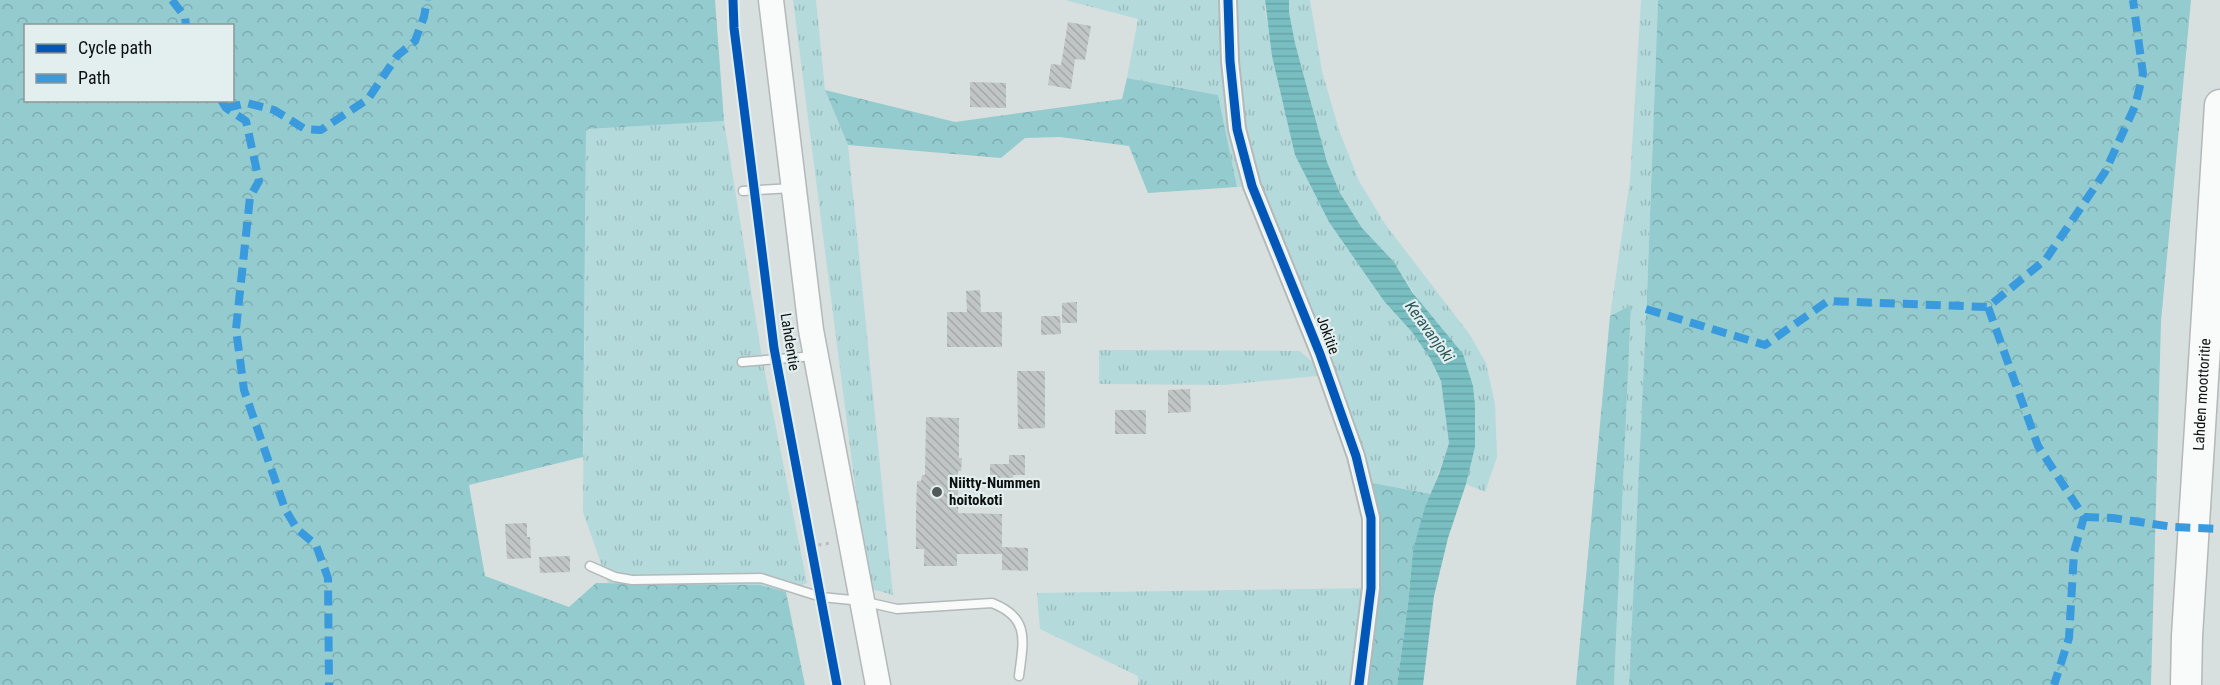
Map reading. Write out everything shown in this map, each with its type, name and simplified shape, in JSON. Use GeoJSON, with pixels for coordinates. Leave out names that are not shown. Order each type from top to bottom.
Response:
{"type":"FeatureCollection","features":[{"type":"Feature","properties":{"kind":"highway","name":"Lahden moottoritie"},"geometry":{"type":"LineString","coordinates":[[2186,685],[2187,636],[2220,105]]}},
{"type":"Feature","properties":{"kind":"main road","name":"Lahdentie"},"geometry":{"type":"LineString","coordinates":[[771,0],[815,356],[878,685]]}},
{"type":"Feature","properties":{"kind":"street","name":"Jokitie"},"geometry":{"type":"LineString","coordinates":[[1228,0],[1230,61],[1238,129],[1252,186],[1320,354],[1356,456],[1371,518],[1371,588],[1359,685]]}},
{"type":"Feature","properties":{"kind":"lane"},"geometry":{"type":"LineString","coordinates":[[743,191],[793,188]]}},
{"type":"Feature","properties":{"kind":"lane"},"geometry":{"type":"LineString","coordinates":[[742,362],[815,356]]}},
{"type":"Feature","properties":{"kind":"lane"},"geometry":{"type":"LineString","coordinates":[[590,566],[615,578],[632,580],[760,578],[821,597],[897,609],[992,603],[1006,609],[1019,622],[1024,638],[1019,676]]}},
{"type":"Feature","properties":{"kind":"path"},"geometry":{"type":"LineString","coordinates":[[810,538],[813,556]]}},
{"type":"Feature","properties":{"kind":"green space"},"geometry":{"type":"Polygon","coordinates":[[[0,0],[715,0],[724,121],[586,129],[583,457],[469,485],[485,576],[569,607],[596,583],[760,585],[786,592],[805,685],[0,685],[0,0]]]}},
{"type":"Feature","properties":{"kind":"green space"},"geometry":{"type":"Polygon","coordinates":[[[793,0],[816,0],[825,90],[848,145],[893,595],[868,588],[793,0]]]}},
{"type":"Feature","properties":{"kind":"green space"},"geometry":{"type":"Polygon","coordinates":[[[1065,0],[1265,0],[1265,11],[1295,155],[1430,358],[1441,381],[1449,443],[1431,494],[1362,481],[1327,375],[1224,385],[1099,384],[1099,350],[1300,351],[1326,374],[1252,186],[1237,187],[1218,95],[1127,78],[1138,19],[1065,0]]]}},
{"type":"Feature","properties":{"kind":"green space"},"geometry":{"type":"Polygon","coordinates":[[[1289,0],[1310,0],[1322,71],[1339,130],[1359,181],[1385,224],[1470,335],[1486,363],[1495,404],[1497,457],[1485,492],[1466,484],[1474,435],[1473,386],[1394,262],[1362,228],[1340,193],[1327,162],[1295,43],[1289,0]]]}},
{"type":"Feature","properties":{"kind":"green space"},"geometry":{"type":"Polygon","coordinates":[[[1641,0],[1658,0],[1647,296],[1629,685],[1614,685],[1631,305],[1610,316],[1630,180],[1641,0]]]}},
{"type":"Feature","properties":{"kind":"green space"},"geometry":{"type":"Polygon","coordinates":[[[1658,0],[2191,0],[2161,321],[2151,685],[1629,685],[1658,0]]]}},
{"type":"Feature","properties":{"kind":"green space"},"geometry":{"type":"Polygon","coordinates":[[[1127,78],[1218,95],[1237,187],[1148,193],[1129,146],[1060,137],[1025,138],[1001,158],[848,145],[825,90],[955,122],[1122,99],[1127,78]]]}},
{"type":"Feature","properties":{"kind":"green space"},"geometry":{"type":"Polygon","coordinates":[[[724,121],[762,358],[807,583],[786,592],[760,585],[608,583],[583,512],[586,128],[724,121]]]}},
{"type":"Feature","properties":{"kind":"green space"},"geometry":{"type":"Polygon","coordinates":[[[1631,305],[1614,685],[1576,685],[1610,316],[1631,305]]]}},
{"type":"Feature","properties":{"kind":"green space"},"geometry":{"type":"Polygon","coordinates":[[[1362,481],[1431,494],[1413,550],[1397,685],[1359,685],[1371,588],[1362,481]]]}},
{"type":"Feature","properties":{"kind":"green space"},"geometry":{"type":"Polygon","coordinates":[[[1371,588],[1359,685],[1138,685],[1138,676],[1040,629],[1037,593],[1371,588]]]}},
{"type":"Feature","properties":{"kind":"water","name":"Keravanjoki"},"geometry":{"type":"Polygon","coordinates":[[[1265,0],[1289,0],[1295,43],[1327,162],[1340,193],[1362,228],[1394,262],[1412,292],[1463,354],[1473,386],[1475,447],[1466,484],[1448,538],[1434,596],[1423,685],[1397,685],[1413,550],[1425,507],[1449,443],[1441,381],[1430,358],[1412,332],[1384,301],[1329,222],[1295,155],[1272,56],[1265,0]]]}},
{"type":"Feature","properties":{"kind":"building"},"geometry":{"type":"Polygon","coordinates":[[[1068,22],[1091,26],[1085,60],[1075,59],[1071,89],[1048,85],[1051,64],[1061,65],[1068,22]]]}},
{"type":"Feature","properties":{"kind":"building"},"geometry":{"type":"Polygon","coordinates":[[[970,82],[1006,83],[1006,108],[970,107],[970,82]]]}},
{"type":"Feature","properties":{"kind":"building"},"geometry":{"type":"Polygon","coordinates":[[[980,290],[981,312],[1002,312],[1002,347],[947,347],[947,312],[967,312],[966,291],[980,290]]]}},
{"type":"Feature","properties":{"kind":"building"},"geometry":{"type":"Polygon","coordinates":[[[1077,302],[1077,323],[1062,323],[1062,303],[1077,302]]]}},
{"type":"Feature","properties":{"kind":"building"},"geometry":{"type":"Polygon","coordinates":[[[1041,316],[1060,316],[1061,334],[1041,335],[1041,316]]]}},
{"type":"Feature","properties":{"kind":"building"},"geometry":{"type":"Polygon","coordinates":[[[1017,371],[1045,371],[1045,428],[1018,429],[1017,371]]]}},
{"type":"Feature","properties":{"kind":"building"},"geometry":{"type":"Polygon","coordinates":[[[1190,389],[1191,412],[1168,413],[1168,390],[1190,389]]]}},
{"type":"Feature","properties":{"kind":"building"},"geometry":{"type":"Polygon","coordinates":[[[1115,410],[1146,410],[1146,434],[1115,434],[1115,410]]]}},
{"type":"Feature","properties":{"kind":"building","name":"Niitty-Nummen hoitokoti"},"geometry":{"type":"Polygon","coordinates":[[[926,417],[959,418],[959,458],[962,458],[961,471],[958,471],[958,513],[1002,514],[1002,554],[957,554],[957,566],[924,566],[924,549],[916,549],[916,512],[917,481],[921,481],[922,475],[925,475],[926,417]]]}},
{"type":"Feature","properties":{"kind":"building"},"geometry":{"type":"Polygon","coordinates":[[[1009,455],[1025,455],[1025,475],[1013,475],[1013,481],[990,481],[990,464],[1009,464],[1009,455]]]}},
{"type":"Feature","properties":{"kind":"building"},"geometry":{"type":"Polygon","coordinates":[[[527,523],[531,558],[507,559],[505,524],[527,523]]]}},
{"type":"Feature","properties":{"kind":"building"},"geometry":{"type":"Polygon","coordinates":[[[1002,547],[1028,548],[1028,571],[1002,570],[1002,547]]]}},
{"type":"Feature","properties":{"kind":"building"},"geometry":{"type":"Polygon","coordinates":[[[570,556],[570,572],[540,573],[539,557],[570,556]]]}},
{"type":"Feature","properties":{"kind":"marked path"},"geometry":{"type":"LineString","coordinates":[[172,0],[185,17],[186,24]]}},
{"type":"Feature","properties":{"kind":"marked path"},"geometry":{"type":"LineString","coordinates":[[226,108],[247,103],[274,110],[305,129],[321,130],[368,99],[397,56],[415,41],[424,17],[427,0]]}},
{"type":"Feature","properties":{"kind":"marked path"},"geometry":{"type":"LineString","coordinates":[[1646,309],[1765,345],[1828,301],[1988,307],[2046,259],[2105,172],[2135,106],[2143,74],[2133,0]]}},
{"type":"Feature","properties":{"kind":"marked path"},"geometry":{"type":"LineString","coordinates":[[222,102],[226,108],[246,121],[259,181],[250,197],[236,329],[244,390],[285,509],[297,529],[316,545],[328,578],[329,685]]}},
{"type":"Feature","properties":{"kind":"marked path"},"geometry":{"type":"LineString","coordinates":[[1988,307],[2038,446],[2084,517],[2074,552],[2069,638],[2054,685]]}},
{"type":"Feature","properties":{"kind":"marked path"},"geometry":{"type":"LineString","coordinates":[[2084,517],[2113,518],[2173,527],[2220,529]]}},
{"type":"Feature","properties":{"kind":"cycle path"},"geometry":{"type":"LineString","coordinates":[[733,0],[734,28],[774,348],[837,685]]}},
{"type":"Feature","properties":{"kind":"cycle path"},"geometry":{"type":"LineString","coordinates":[[1228,0],[1230,61],[1237,129],[1252,186],[1320,354],[1356,456],[1371,518],[1371,588],[1359,685]]}},
{"type":"Feature","properties":{"kind":"place","name":"Niitty-Nummen hoitokoti"},"geometry":{"type":"Point","coordinates":[937,492]}}]}
